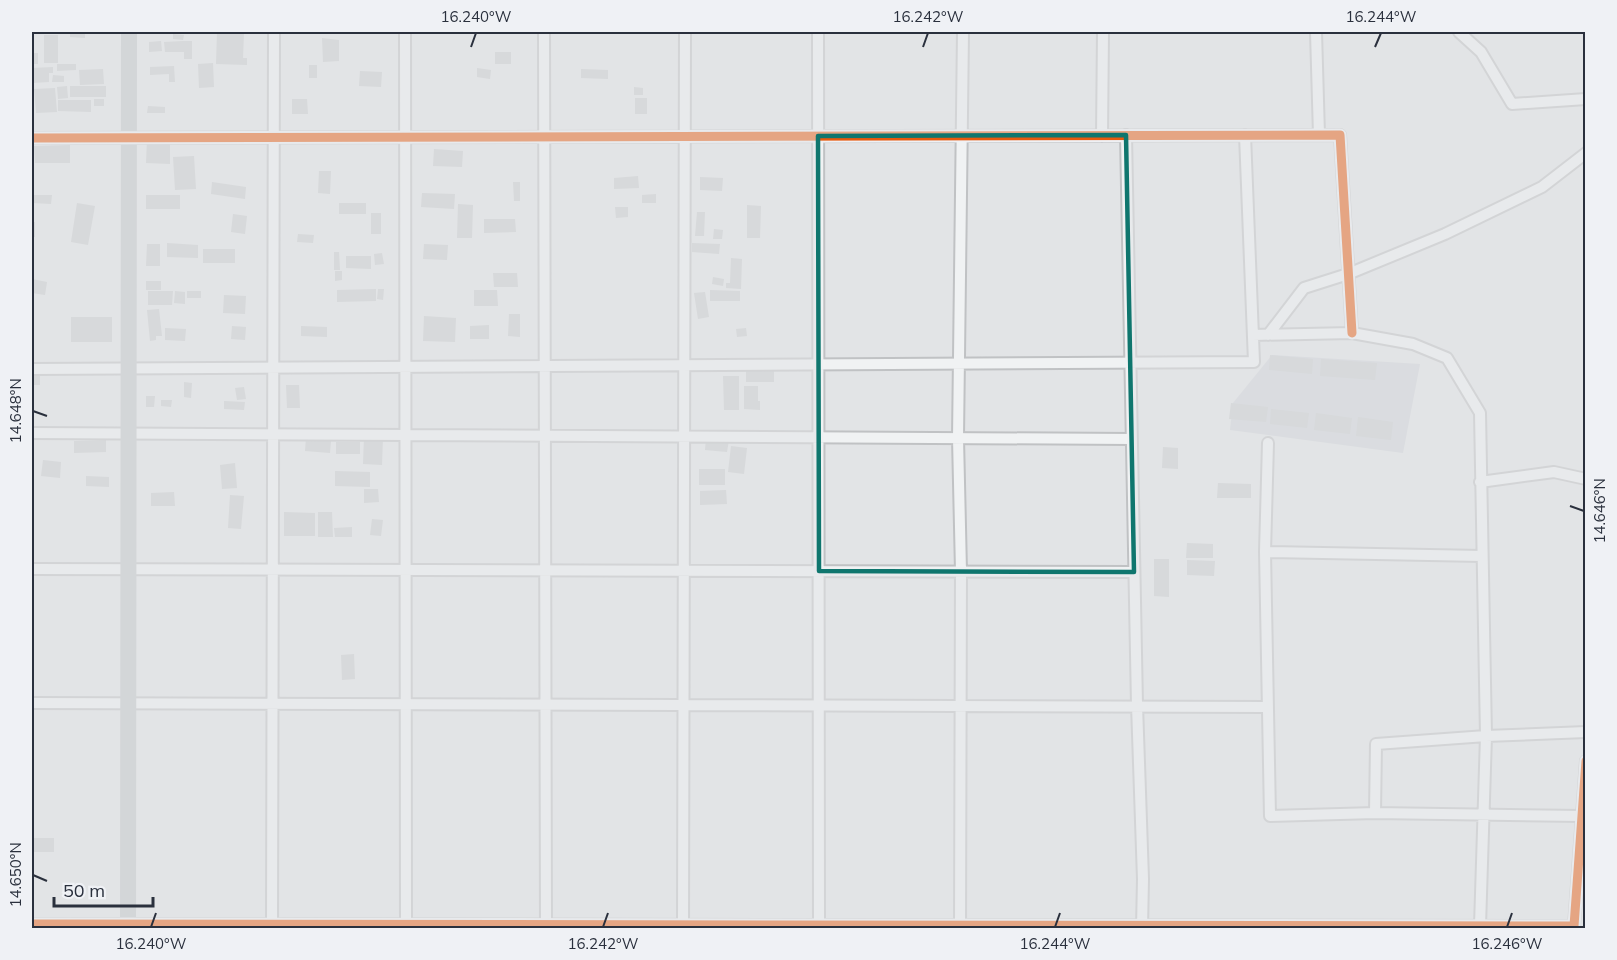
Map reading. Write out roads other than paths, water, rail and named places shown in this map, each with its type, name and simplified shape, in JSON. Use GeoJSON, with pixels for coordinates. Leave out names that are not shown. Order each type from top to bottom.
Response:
{"type":"FeatureCollection","features":[{"type":"Feature","properties":{"kind":"street"},"geometry":{"type":"LineString","coordinates":[[128,926],[129,32]]}},
{"type":"Feature","properties":{"kind":"street"},"geometry":{"type":"LineString","coordinates":[[272,927],[274,32]]}},
{"type":"Feature","properties":{"kind":"street"},"geometry":{"type":"LineString","coordinates":[[405,32],[406,927]]}},
{"type":"Feature","properties":{"kind":"street"},"geometry":{"type":"LineString","coordinates":[[544,32],[546,927]]}},
{"type":"Feature","properties":{"kind":"street"},"geometry":{"type":"LineString","coordinates":[[683,927],[685,32]]}},
{"type":"Feature","properties":{"kind":"street"},"geometry":{"type":"LineString","coordinates":[[818,32],[819,927]]}},
{"type":"Feature","properties":{"kind":"street"},"geometry":{"type":"LineString","coordinates":[[960,927],[961,571],[958,438],[963,32]]}},
{"type":"Feature","properties":{"kind":"street"},"geometry":{"type":"LineString","coordinates":[[1102,135],[1103,32]]}},
{"type":"Feature","properties":{"kind":"street"},"geometry":{"type":"LineString","coordinates":[[1316,32],[1318,135]]}},
{"type":"Feature","properties":{"kind":"street"},"geometry":{"type":"LineString","coordinates":[[1459,32],[1481,52],[1512,104],[1586,99]]}},
{"type":"Feature","properties":{"kind":"street"},"geometry":{"type":"LineString","coordinates":[[1126,135],[1137,705],[1143,879],[1142,927]]}},
{"type":"Feature","properties":{"kind":"street"},"geometry":{"type":"LineString","coordinates":[[32,369],[1254,362],[1245,135]]}},
{"type":"Feature","properties":{"kind":"street"},"geometry":{"type":"LineString","coordinates":[[32,138],[1340,135],[1352,333]]}},
{"type":"Feature","properties":{"kind":"street"},"geometry":{"type":"LineString","coordinates":[[1268,335],[1304,288],[1348,274],[1445,234],[1542,187],[1586,153]]}},
{"type":"Feature","properties":{"kind":"street"},"geometry":{"type":"LineString","coordinates":[[1253,335],[1352,333],[1413,344],[1447,358],[1480,413],[1486,736],[1480,926]]}},
{"type":"Feature","properties":{"kind":"street"},"geometry":{"type":"LineString","coordinates":[[32,433],[1132,439]]}},
{"type":"Feature","properties":{"kind":"street"},"geometry":{"type":"LineString","coordinates":[[1268,443],[1265,552],[1269,816],[1375,813],[1582,816]]}},
{"type":"Feature","properties":{"kind":"street"},"geometry":{"type":"LineString","coordinates":[[1480,482],[1554,472],[1586,479]]}},
{"type":"Feature","properties":{"kind":"street"},"geometry":{"type":"LineString","coordinates":[[1265,552],[1482,556]]}},
{"type":"Feature","properties":{"kind":"street"},"geometry":{"type":"LineString","coordinates":[[32,569],[1134,572]]}},
{"type":"Feature","properties":{"kind":"street"},"geometry":{"type":"LineString","coordinates":[[32,703],[1266,707]]}},
{"type":"Feature","properties":{"kind":"street"},"geometry":{"type":"LineString","coordinates":[[1375,813],[1376,744],[1586,732]]}},
{"type":"Feature","properties":{"kind":"street"},"geometry":{"type":"LineString","coordinates":[[32,924],[272,927],[1574,926],[1586,761]]}}]}
